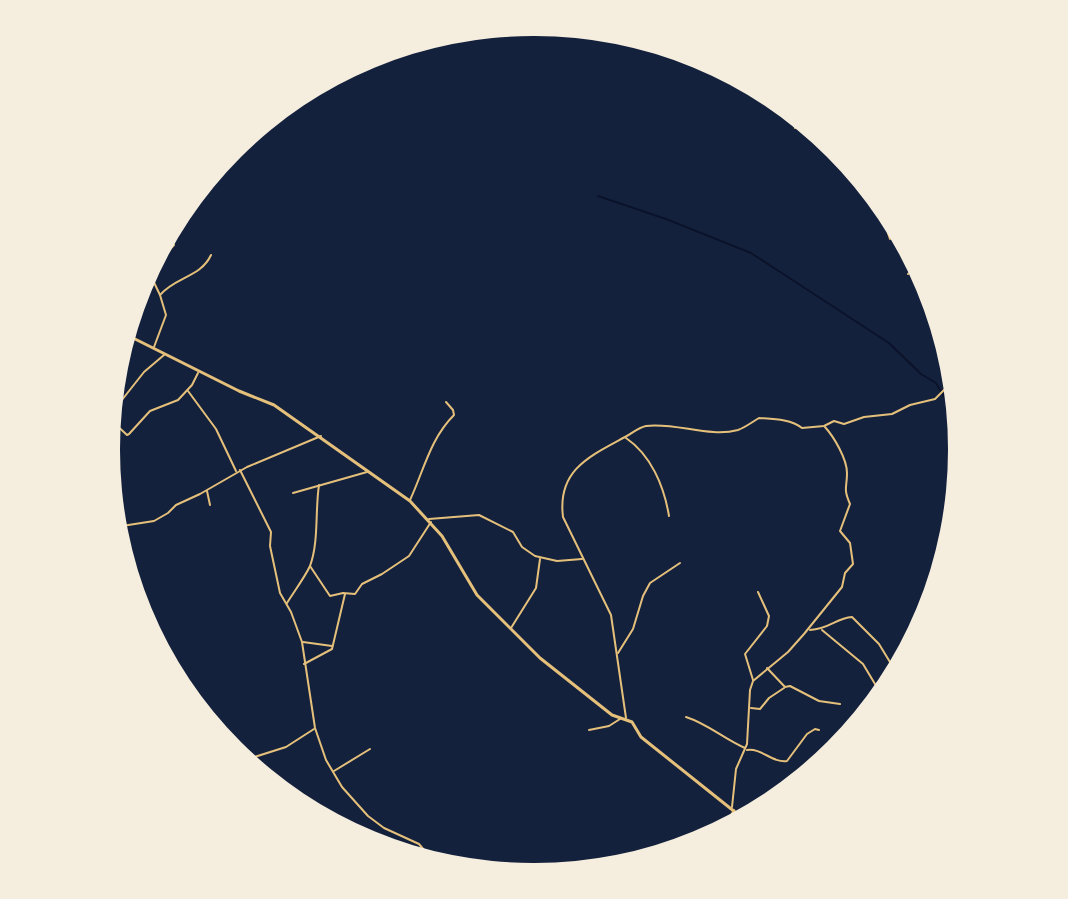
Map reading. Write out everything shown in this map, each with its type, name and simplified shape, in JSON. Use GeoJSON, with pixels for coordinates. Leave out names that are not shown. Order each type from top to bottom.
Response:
{"type":"FeatureCollection","features":[{"type":"Feature","properties":{"kind":"street"},"geometry":{"type":"LineString","coordinates":[[160,295],[175,281],[203,268],[211,255]]}},
{"type":"Feature","properties":{"kind":"street"},"geometry":{"type":"LineString","coordinates":[[154,349],[166,315],[155,284]]}},
{"type":"Feature","properties":{"kind":"street"},"geometry":{"type":"LineString","coordinates":[[136,339],[274,405],[410,501],[430,520],[477,595],[540,658],[596,703],[632,722],[641,737],[733,809]]}},
{"type":"Feature","properties":{"kind":"street"},"geometry":{"type":"LineString","coordinates":[[124,398],[144,372],[165,354]]}},
{"type":"Feature","properties":{"kind":"street"},"geometry":{"type":"LineString","coordinates":[[121,429],[127,435],[150,411],[172,404],[187,391],[199,371]]}},
{"type":"Feature","properties":{"kind":"street"},"geometry":{"type":"LineString","coordinates":[[187,391],[216,429],[271,532],[270,546],[280,593],[302,642],[318,745],[333,772],[368,816],[422,847]]}},
{"type":"Feature","properties":{"kind":"street"},"geometry":{"type":"LineString","coordinates":[[623,718],[618,653],[606,602],[563,517],[561,501],[564,487],[582,463],[609,444],[642,427],[660,425],[725,432],[740,429],[759,418],[776,422],[793,421],[802,428],[824,426],[834,421],[844,424],[864,417],[892,414],[910,405],[935,399],[943,391]]}},
{"type":"Feature","properties":{"kind":"street"},"geometry":{"type":"LineString","coordinates":[[410,501],[436,435],[454,415],[455,412],[446,402]]}},
{"type":"Feature","properties":{"kind":"street"},"geometry":{"type":"LineString","coordinates":[[753,681],[788,652],[807,630],[842,587],[845,573],[853,564],[850,543],[840,531],[850,504],[844,490],[847,468],[824,426]]}},
{"type":"Feature","properties":{"kind":"street"},"geometry":{"type":"LineString","coordinates":[[127,525],[154,521],[176,505],[238,471],[321,436]]}},
{"type":"Feature","properties":{"kind":"street"},"geometry":{"type":"LineString","coordinates":[[625,437],[651,464],[669,516]]}},
{"type":"Feature","properties":{"kind":"street"},"geometry":{"type":"LineString","coordinates":[[293,493],[369,472]]}},
{"type":"Feature","properties":{"kind":"street"},"geometry":{"type":"LineString","coordinates":[[286,604],[310,566],[318,516],[319,485]]}},
{"type":"Feature","properties":{"kind":"street"},"geometry":{"type":"LineString","coordinates":[[207,490],[210,505]]}},
{"type":"Feature","properties":{"kind":"street"},"geometry":{"type":"LineString","coordinates":[[430,520],[479,515],[513,532],[522,547],[540,557],[557,561],[584,559]]}},
{"type":"Feature","properties":{"kind":"street"},"geometry":{"type":"LineString","coordinates":[[310,566],[330,596],[355,594],[362,584],[409,556],[430,520]]}},
{"type":"Feature","properties":{"kind":"street"},"geometry":{"type":"LineString","coordinates":[[511,628],[536,588],[540,557]]}},
{"type":"Feature","properties":{"kind":"street"},"geometry":{"type":"LineString","coordinates":[[618,653],[633,629],[650,583],[680,563]]}},
{"type":"Feature","properties":{"kind":"street"},"geometry":{"type":"LineString","coordinates":[[731,813],[736,769],[746,749],[753,681],[745,654],[767,626],[769,616],[758,592]]}},
{"type":"Feature","properties":{"kind":"street"},"geometry":{"type":"LineString","coordinates":[[304,664],[325,655],[334,646],[345,593]]}},
{"type":"Feature","properties":{"kind":"street"},"geometry":{"type":"LineString","coordinates":[[807,630],[822,629],[848,616],[855,618],[879,644],[889,661]]}},
{"type":"Feature","properties":{"kind":"street"},"geometry":{"type":"LineString","coordinates":[[822,629],[865,666],[875,683]]}},
{"type":"Feature","properties":{"kind":"street"},"geometry":{"type":"LineString","coordinates":[[302,642],[334,646]]}},
{"type":"Feature","properties":{"kind":"street"},"geometry":{"type":"LineString","coordinates":[[767,668],[785,687]]}},
{"type":"Feature","properties":{"kind":"street"},"geometry":{"type":"LineString","coordinates":[[749,707],[760,709],[774,693],[790,686],[819,701],[840,704]]}},
{"type":"Feature","properties":{"kind":"street"},"geometry":{"type":"LineString","coordinates":[[686,717],[717,730],[746,749],[757,750],[775,760],[787,761],[807,734],[819,730]]}},
{"type":"Feature","properties":{"kind":"street"},"geometry":{"type":"LineString","coordinates":[[589,730],[609,726],[623,718]]}},
{"type":"Feature","properties":{"kind":"street"},"geometry":{"type":"LineString","coordinates":[[257,756],[286,747],[315,728]]}},
{"type":"Feature","properties":{"kind":"street"},"geometry":{"type":"LineString","coordinates":[[333,772],[370,749]]}},
{"type":"Feature","properties":{"kind":"waterway"},"geometry":{"type":"LineString","coordinates":[[598,196],[751,253],[889,343],[921,374],[936,383],[944,396]]}}]}
